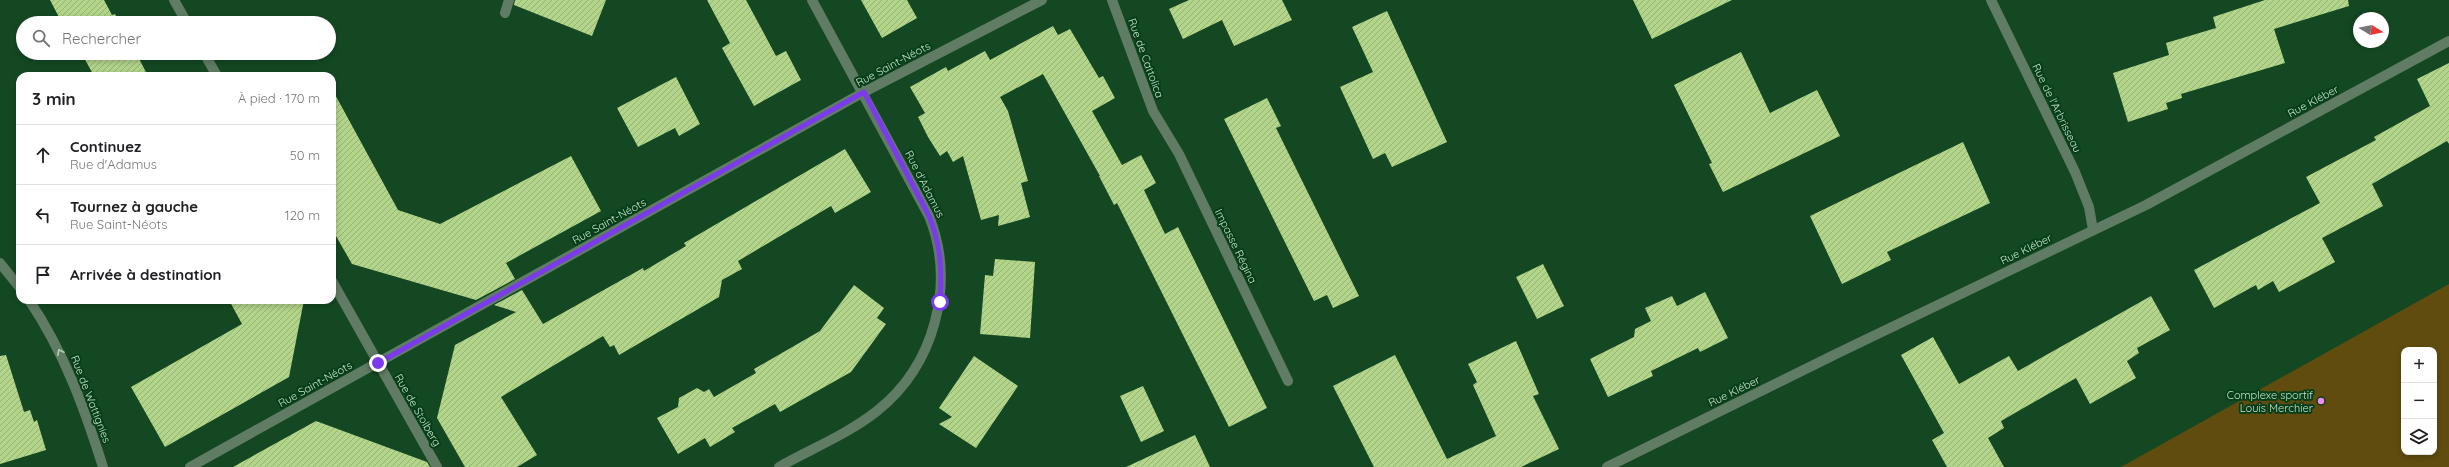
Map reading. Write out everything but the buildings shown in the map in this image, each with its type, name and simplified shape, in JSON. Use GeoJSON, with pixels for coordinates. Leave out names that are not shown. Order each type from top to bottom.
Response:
{"type":"FeatureCollection","features":[{"type":"Feature","properties":{"kind":"street"},"geometry":{"type":"LineString","coordinates":[[174,0],[183,16]]}},
{"type":"Feature","properties":{"kind":"street"},"geometry":{"type":"LineString","coordinates":[[505,13],[509,0]]}},
{"type":"Feature","properties":{"kind":"street","name":"Rue d'Adamus"},"geometry":{"type":"LineString","coordinates":[[779,467],[864,420],[891,398],[917,364],[928,343],[937,317],[941,279],[941,256],[937,236],[929,216],[864,92],[812,0]]}},
{"type":"Feature","properties":{"kind":"street","name":"Rue Saint-Néots"},"geometry":{"type":"LineString","coordinates":[[190,467],[864,92],[1042,0]]}},
{"type":"Feature","properties":{"kind":"street","name":"Rue de Cattolica"},"geometry":{"type":"LineString","coordinates":[[1112,0],[1159,124]]}},
{"type":"Feature","properties":{"kind":"street","name":"Rue de l'Arbrisseau"},"geometry":{"type":"LineString","coordinates":[[1991,0],[2075,172],[2089,207],[2093,230]]}},
{"type":"Feature","properties":{"kind":"street","name":"Rue Kléber"},"geometry":{"type":"LineString","coordinates":[[1607,467],[2093,230],[2202,175],[2449,41]]}},
{"type":"Feature","properties":{"kind":"street"},"geometry":{"type":"LineString","coordinates":[[208,60],[215,72]]}},
{"type":"Feature","properties":{"kind":"street","name":"Impasse Régina"},"geometry":{"type":"LineString","coordinates":[[1159,124],[1179,154],[1288,381]]}},
{"type":"Feature","properties":{"kind":"street"},"geometry":{"type":"LineString","coordinates":[[0,263],[16,283]]}},
{"type":"Feature","properties":{"kind":"street","name":"Rue de Stolberg"},"geometry":{"type":"LineString","coordinates":[[336,288],[437,467]]}},
{"type":"Feature","properties":{"kind":"street","name":"Rue de Wattignies"},"geometry":{"type":"LineString","coordinates":[[32,304],[45,324],[72,378],[103,467]]}},
{"type":"Feature","properties":{"kind":"shaded area","name":"Complexe sportif Louis Merchier"},"geometry":{"type":"Polygon","coordinates":[[[2449,284],[2449,467],[2121,467],[2449,284]]]}},
{"type":"Feature","properties":{"kind":"place","name":"Complexe sportif Louis Merchier"},"geometry":{"type":"Point","coordinates":[2321,401]}},
{"type":"Feature","properties":{"kind":"route"},"geometry":{"type":"LineString","coordinates":[[378,363],[864,92],[929,216],[937,236],[941,256],[940,302]]}}]}
